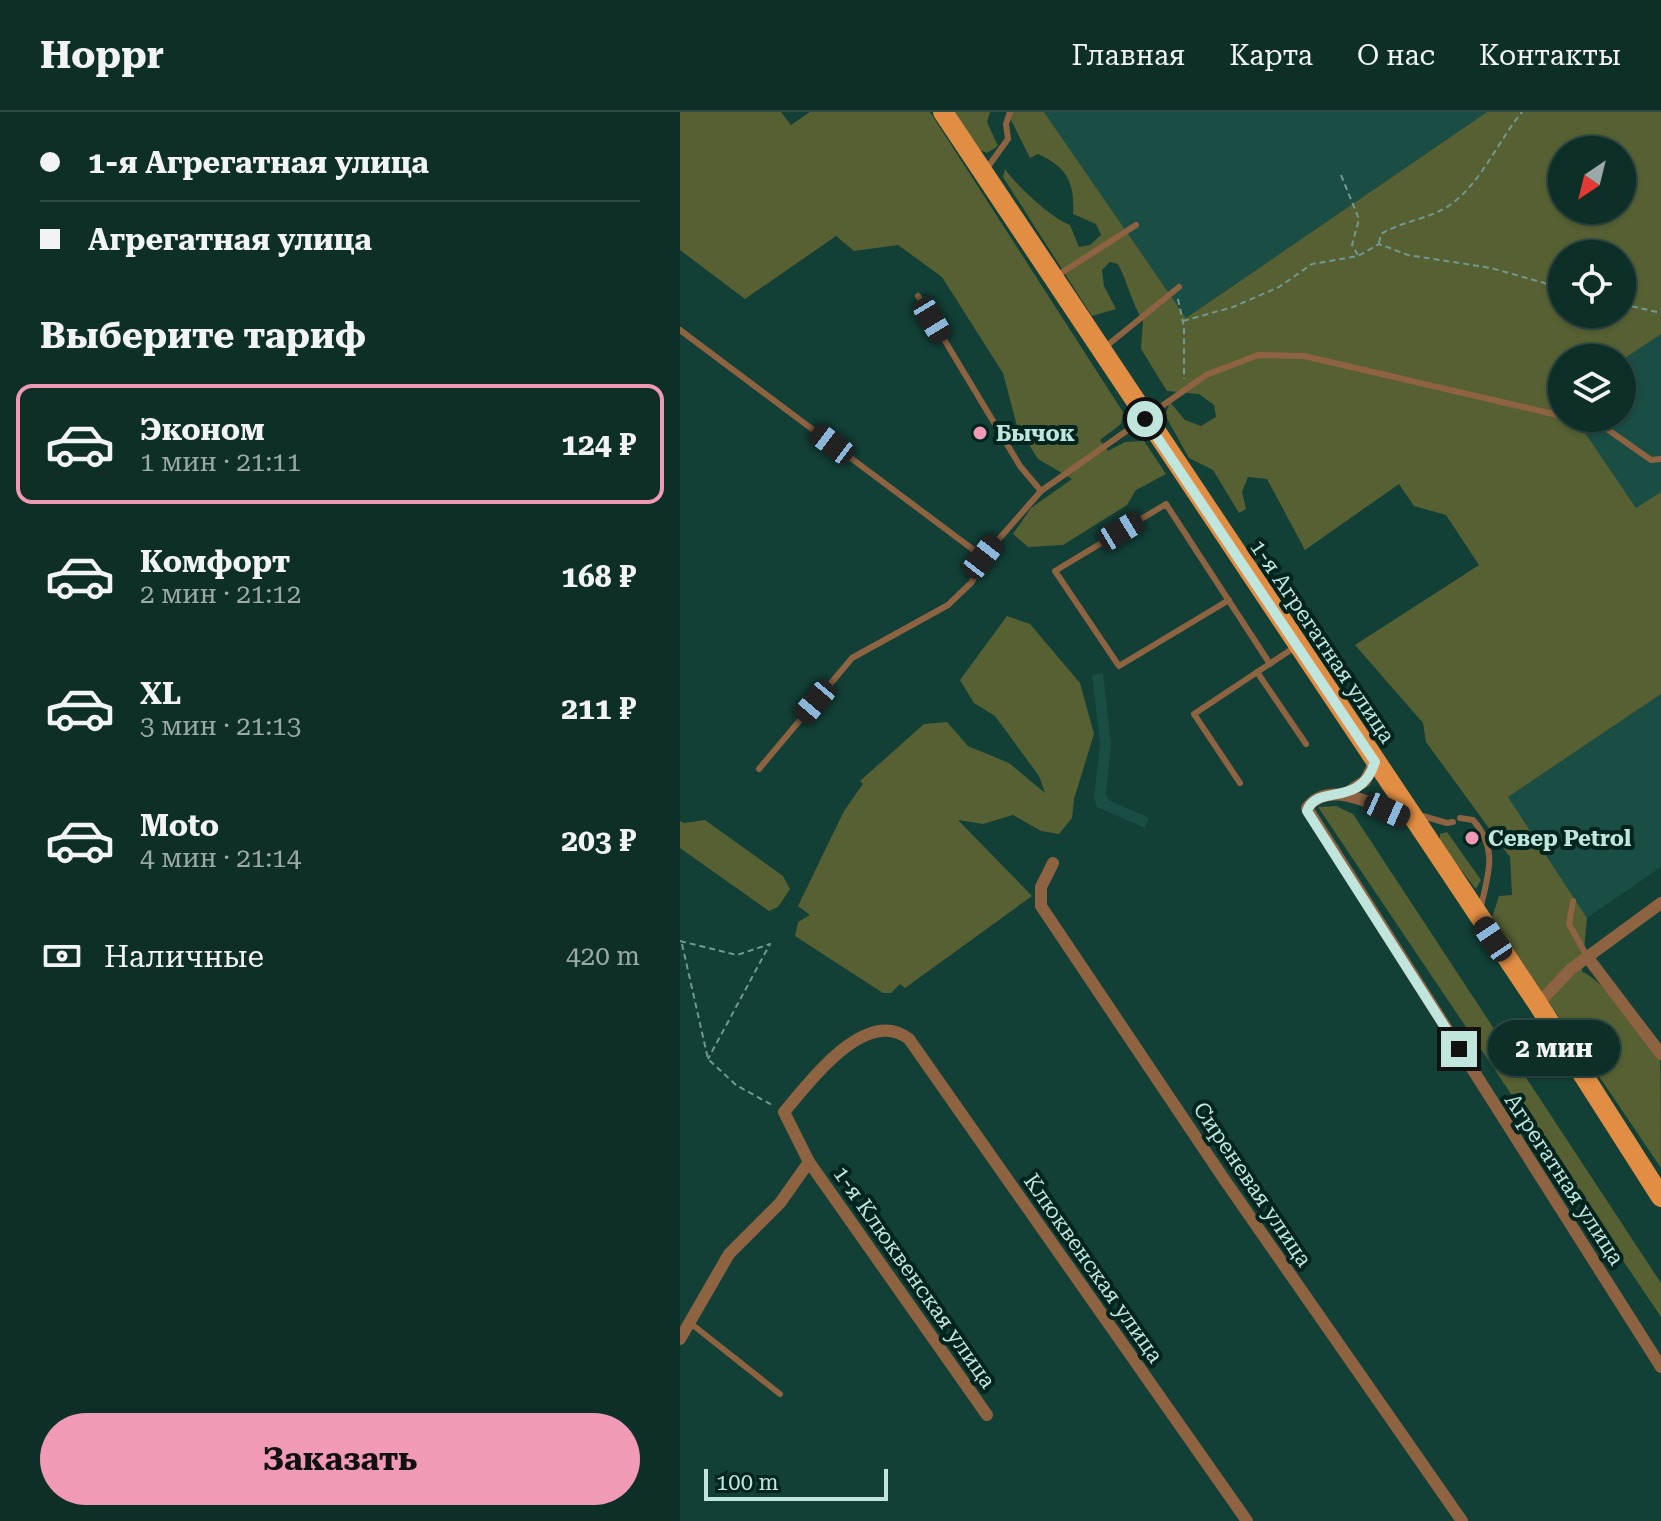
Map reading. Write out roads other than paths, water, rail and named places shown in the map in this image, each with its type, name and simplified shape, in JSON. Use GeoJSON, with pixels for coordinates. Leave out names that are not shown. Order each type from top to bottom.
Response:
{"type":"FeatureCollection","features":[{"type":"Feature","properties":{"kind":"main road","name":"1-я Агрегатная улица"},"geometry":{"type":"LineString","coordinates":[[943,112],[1410,817],[1538,1004],[1661,1197]]}},
{"type":"Feature","properties":{"kind":"street"},"geometry":{"type":"LineString","coordinates":[[1345,794],[1365,781],[1375,762]]}},
{"type":"Feature","properties":{"kind":"street"},"geometry":{"type":"LineString","coordinates":[[1345,794],[1404,818],[1410,817]]}},
{"type":"Feature","properties":{"kind":"street","name":"Агрегатная улица"},"geometry":{"type":"LineString","coordinates":[[1345,794],[1318,797],[1307,811],[1661,1367]]}},
{"type":"Feature","properties":{"kind":"street","name":"Сиреневая улица"},"geometry":{"type":"LineString","coordinates":[[1053,863],[1041,887],[1041,906],[1233,1192],[1462,1521]]}},
{"type":"Feature","properties":{"kind":"street"},"geometry":{"type":"LineString","coordinates":[[1538,1004],[1571,969],[1661,903]]}},
{"type":"Feature","properties":{"kind":"street"},"geometry":{"type":"LineString","coordinates":[[1588,958],[1661,1054]]}},
{"type":"Feature","properties":{"kind":"street","name":"1-я Клюквенская улица"},"geometry":{"type":"LineString","coordinates":[[909,1039],[888,1029],[862,1037],[824,1067],[784,1112],[809,1162],[987,1415]]}},
{"type":"Feature","properties":{"kind":"street","name":"Клюквенская улица"},"geometry":{"type":"LineString","coordinates":[[909,1039],[1247,1521]]}},
{"type":"Feature","properties":{"kind":"street"},"geometry":{"type":"LineString","coordinates":[[680,1339],[729,1254],[780,1203],[809,1162]]}},
{"type":"Feature","properties":{"kind":"lane"},"geometry":{"type":"LineString","coordinates":[[983,175],[1008,139],[1006,124],[1010,112]]}},
{"type":"Feature","properties":{"kind":"lane"},"geometry":{"type":"LineString","coordinates":[[1052,279],[1136,225]]}},
{"type":"Feature","properties":{"kind":"lane"},"geometry":{"type":"LineString","coordinates":[[1101,351],[1177,289]]}},
{"type":"Feature","properties":{"kind":"lane"},"geometry":{"type":"LineString","coordinates":[[918,296],[1020,466],[1041,491]]}},
{"type":"Feature","properties":{"kind":"lane"},"geometry":{"type":"LineString","coordinates":[[680,330],[983,557]]}},
{"type":"Feature","properties":{"kind":"lane"},"geometry":{"type":"LineString","coordinates":[[759,769],[852,658],[948,605],[972,582],[983,557],[1041,491],[1206,375],[1258,355],[1273,354],[1350,366],[1548,413]]}},
{"type":"Feature","properties":{"kind":"lane"},"geometry":{"type":"LineString","coordinates":[[1611,432],[1651,460],[1661,459]]}},
{"type":"Feature","properties":{"kind":"lane"},"geometry":{"type":"LineString","coordinates":[[1229,600],[1119,666],[1055,571],[1166,504],[1229,600],[1270,664]]}},
{"type":"Feature","properties":{"kind":"lane"},"geometry":{"type":"LineString","coordinates":[[1240,783],[1194,714],[1298,645]]}},
{"type":"Feature","properties":{"kind":"lane"},"geometry":{"type":"LineString","coordinates":[[1257,672],[1306,744]]}},
{"type":"Feature","properties":{"kind":"lane"},"geometry":{"type":"LineString","coordinates":[[1410,817],[1425,815],[1447,823],[1473,820],[1489,843],[1489,873],[1478,917]]}},
{"type":"Feature","properties":{"kind":"lane"},"geometry":{"type":"LineString","coordinates":[[1573,901],[1569,924],[1588,958]]}},
{"type":"Feature","properties":{"kind":"lane"},"geometry":{"type":"LineString","coordinates":[[689,1322],[780,1394]]}},
{"type":"Feature","properties":{"kind":"place","name":"Бычок"},"geometry":{"type":"Point","coordinates":[980,433]}},
{"type":"Feature","properties":{"kind":"place","name":"Север Petrol"},"geometry":{"type":"Point","coordinates":[1472,838]}}]}
